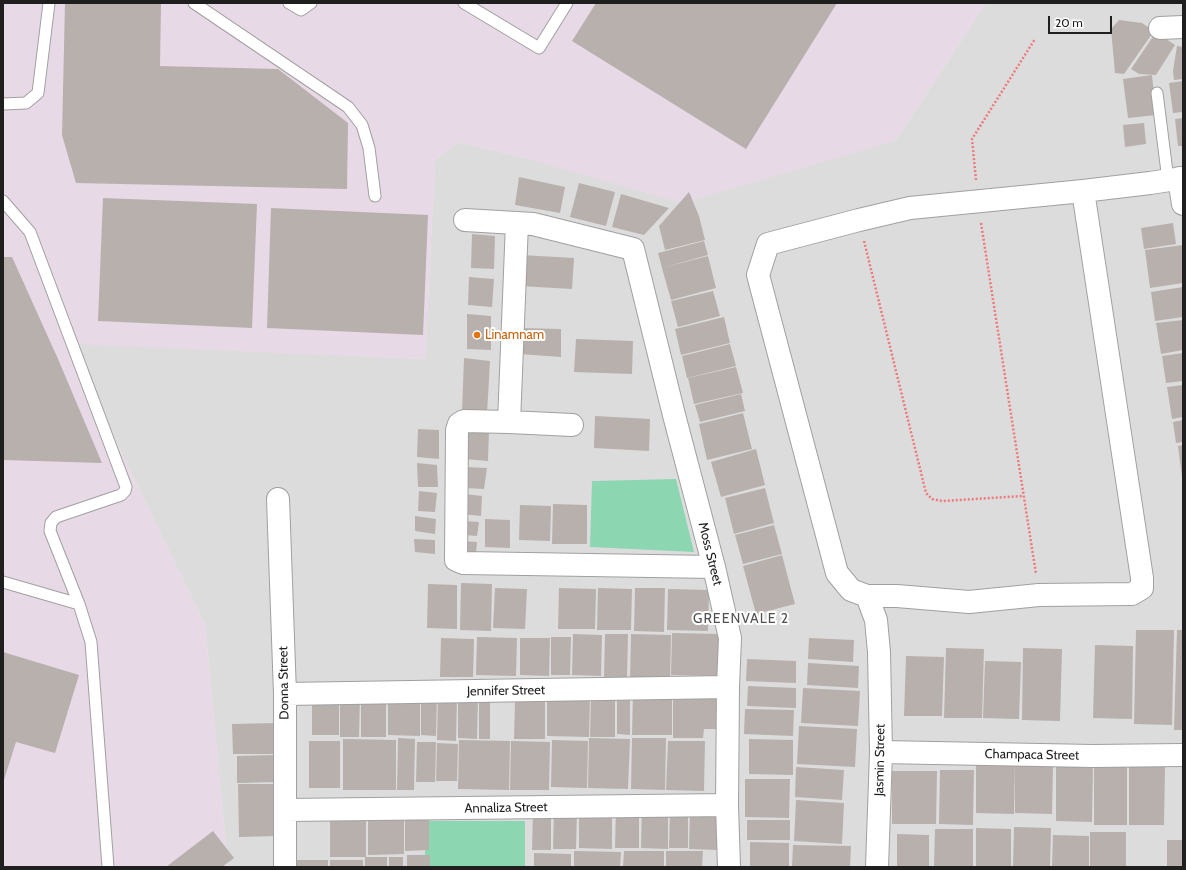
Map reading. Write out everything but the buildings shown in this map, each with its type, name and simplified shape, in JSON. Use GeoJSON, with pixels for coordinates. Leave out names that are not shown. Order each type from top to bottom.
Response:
{"type":"FeatureCollection","features":[{"type":"Feature","properties":{"kind":"street"},"geometry":{"type":"LineString","coordinates":[[1160,28],[1183,27]]}},
{"type":"Feature","properties":{"kind":"street"},"geometry":{"type":"LineString","coordinates":[[1083,191],[1142,578],[1142,588],[1132,594],[1039,595],[968,602],[898,596],[866,596],[851,590],[837,573],[758,275],[768,244],[910,208],[1083,191],[1170,180],[1183,204]]}},
{"type":"Feature","properties":{"kind":"street"},"geometry":{"type":"LineString","coordinates":[[465,220],[517,223],[509,422]]}},
{"type":"Feature","properties":{"kind":"street","name":"Moss Street"},"geometry":{"type":"LineString","coordinates":[[517,223],[533,224],[633,249],[674,415],[714,567],[730,638],[728,687],[729,867]]}},
{"type":"Feature","properties":{"kind":"street"},"geometry":{"type":"LineString","coordinates":[[572,425],[464,421],[457,426],[456,560],[460,562],[534,565],[714,567]]}},
{"type":"Feature","properties":{"kind":"street","name":"Donna Street"},"geometry":{"type":"LineString","coordinates":[[278,499],[285,694],[285,867]]}},
{"type":"Feature","properties":{"kind":"street","name":"Jasmin Street"},"geometry":{"type":"LineString","coordinates":[[866,596],[876,620],[879,652],[881,752],[877,867]]}},
{"type":"Feature","properties":{"kind":"street","name":"Jennifer Street"},"geometry":{"type":"LineString","coordinates":[[285,694],[728,687]]}},
{"type":"Feature","properties":{"kind":"street","name":"Champaca Street"},"geometry":{"type":"LineString","coordinates":[[881,752],[1086,756],[1183,756]]}},
{"type":"Feature","properties":{"kind":"street","name":"Annaliza Street"},"geometry":{"type":"LineString","coordinates":[[285,810],[728,805]]}},
{"type":"Feature","properties":{"kind":"lane"},"geometry":{"type":"LineString","coordinates":[[3,104],[26,103],[38,93],[49,3]]}},
{"type":"Feature","properties":{"kind":"lane"},"geometry":{"type":"LineString","coordinates":[[194,3],[348,106],[362,124],[370,148],[375,196]]}},
{"type":"Feature","properties":{"kind":"lane"},"geometry":{"type":"LineString","coordinates":[[289,3],[301,10],[311,3]]}},
{"type":"Feature","properties":{"kind":"lane"},"geometry":{"type":"LineString","coordinates":[[464,3],[540,48],[567,3]]}},
{"type":"Feature","properties":{"kind":"lane"},"geometry":{"type":"LineString","coordinates":[[1157,93],[1170,180]]}},
{"type":"Feature","properties":{"kind":"lane"},"geometry":{"type":"LineString","coordinates":[[3,201],[30,232],[126,487],[125,491],[121,495],[56,517],[50,523],[50,531],[79,604],[91,642],[108,867]]}},
{"type":"Feature","properties":{"kind":"lane"},"geometry":{"type":"LineString","coordinates":[[3,582],[79,604]]}},
{"type":"Feature","properties":{"kind":"path"},"geometry":{"type":"LineString","coordinates":[[1035,39],[972,139],[977,202],[1039,595]]}},
{"type":"Feature","properties":{"kind":"path"},"geometry":{"type":"LineString","coordinates":[[859,220],[926,493],[932,499],[942,502],[1023,496]]}},
{"type":"Feature","properties":{"kind":"shaded area"},"geometry":{"type":"Polygon","coordinates":[[[3,3],[986,3],[895,141],[682,203],[525,158],[458,142],[435,160],[425,359],[74,344],[118,446],[205,625],[228,867],[3,867],[3,3]]]}},
{"type":"Feature","properties":{"kind":"shaded area"},"geometry":{"type":"Polygon","coordinates":[[[986,3],[1183,3],[1183,867],[228,867],[205,625],[118,446],[74,343],[425,359],[435,160],[458,142],[525,158],[895,141],[986,3]]]}},
{"type":"Feature","properties":{"kind":"green space"},"geometry":{"type":"Polygon","coordinates":[[[676,479],[694,552],[590,547],[592,481],[676,479]]]}},
{"type":"Feature","properties":{"kind":"green space"},"geometry":{"type":"Polygon","coordinates":[[[425,821],[525,821],[525,867],[425,867],[425,821]]]}},
{"type":"Feature","properties":{"kind":"place","name":"Linamnam"},"geometry":{"type":"Point","coordinates":[477,335]}},
{"type":"Feature","properties":{"kind":"district","name":"GREENVALE 2"},"geometry":{"type":"Point","coordinates":[741,619]}}]}
